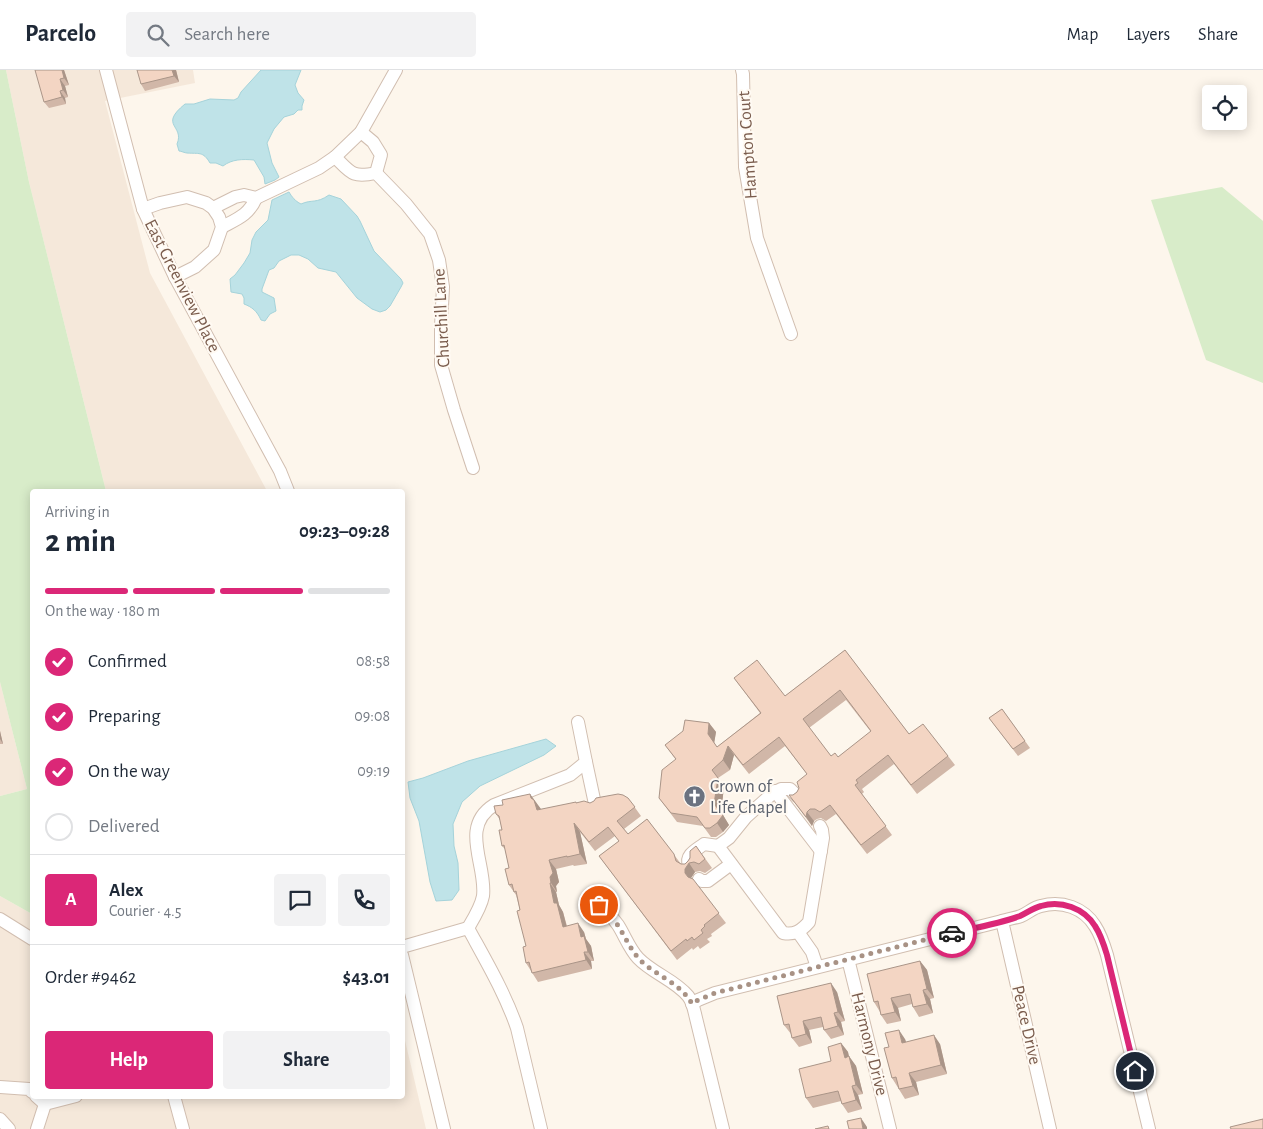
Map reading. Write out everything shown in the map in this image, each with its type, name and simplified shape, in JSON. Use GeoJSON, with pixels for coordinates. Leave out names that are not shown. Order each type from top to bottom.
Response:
{"type":"FeatureCollection","features":[{"type":"Feature","properties":{"kind":"street","name":"East Greenview Place"},"geometry":{"type":"LineString","coordinates":[[106,70],[143,209],[175,277],[280,471],[287,489]]}},
{"type":"Feature","properties":{"kind":"street"},"geometry":{"type":"LineString","coordinates":[[213,208],[235,197],[244,195],[256,198],[319,168],[335,157],[361,132],[396,70]]}},
{"type":"Feature","properties":{"kind":"street","name":"Hampton Court"},"geometry":{"type":"LineString","coordinates":[[742,70],[745,167],[757,238],[791,334]]}},
{"type":"Feature","properties":{"kind":"street"},"geometry":{"type":"LineString","coordinates":[[335,157],[350,172],[362,176],[376,173],[380,155],[373,142],[361,132]]}},
{"type":"Feature","properties":{"kind":"street","name":"Churchill Lane"},"geometry":{"type":"LineString","coordinates":[[376,173],[406,204],[430,234],[439,260],[443,287],[441,365],[473,468]]}},
{"type":"Feature","properties":{"kind":"street"},"geometry":{"type":"LineString","coordinates":[[143,209],[188,197],[206,203],[213,208],[219,217],[222,227],[214,250],[195,267],[175,277]]}},
{"type":"Feature","properties":{"kind":"street"},"geometry":{"type":"LineString","coordinates":[[222,227],[252,208],[256,198]]}},
{"type":"Feature","properties":{"kind":"street"},"geometry":{"type":"LineString","coordinates":[[578,722],[595,804]]}},
{"type":"Feature","properties":{"kind":"street"},"geometry":{"type":"LineString","coordinates":[[405,946],[468,928],[479,909],[483,896],[483,882],[476,836],[482,816],[494,805],[570,774],[586,762]]}},
{"type":"Feature","properties":{"kind":"street"},"geometry":{"type":"LineString","coordinates":[[718,846],[728,838],[746,817],[775,792],[781,789],[790,789],[797,796]]}},
{"type":"Feature","properties":{"kind":"street"},"geometry":{"type":"LineString","coordinates":[[775,792],[821,851]]}},
{"type":"Feature","properties":{"kind":"street"},"geometry":{"type":"LineString","coordinates":[[689,866],[689,856],[704,844],[718,846],[783,933],[791,934],[798,932],[808,924],[810,919],[823,833],[820,826]]}},
{"type":"Feature","properties":{"kind":"street"},"geometry":{"type":"LineString","coordinates":[[699,879],[708,881],[731,864]]}},
{"type":"Feature","properties":{"kind":"street"},"geometry":{"type":"LineString","coordinates":[[592,900],[616,922],[638,958],[683,991],[688,997],[692,1004],[723,1129]]}},
{"type":"Feature","properties":{"kind":"street"},"geometry":{"type":"LineString","coordinates":[[692,1004],[715,993],[1021,916],[1040,906],[1058,903],[1066,905],[1081,912],[1094,924],[1099,932],[1107,955],[1149,1129]]}},
{"type":"Feature","properties":{"kind":"street"},"geometry":{"type":"LineString","coordinates":[[0,919],[30,938]]}},
{"type":"Feature","properties":{"kind":"street","name":"Peace Drive"},"geometry":{"type":"LineString","coordinates":[[1002,921],[1050,1129]]}},
{"type":"Feature","properties":{"kind":"street"},"geometry":{"type":"LineString","coordinates":[[468,928],[503,993],[517,1028],[542,1129]]}},
{"type":"Feature","properties":{"kind":"street"},"geometry":{"type":"LineString","coordinates":[[798,932],[812,952],[817,968]]}},
{"type":"Feature","properties":{"kind":"street","name":"Harmony Drive"},"geometry":{"type":"LineString","coordinates":[[848,959],[890,1129]]}},
{"type":"Feature","properties":{"kind":"street"},"geometry":{"type":"LineString","coordinates":[[405,968],[444,1129]]}},
{"type":"Feature","properties":{"kind":"street"},"geometry":{"type":"LineString","coordinates":[[0,1087],[30,1090]]}},
{"type":"Feature","properties":{"kind":"street"},"geometry":{"type":"LineString","coordinates":[[175,1099],[183,1129]]}},
{"type":"Feature","properties":{"kind":"street"},"geometry":{"type":"LineString","coordinates":[[37,1129],[40,1100]]}},
{"type":"Feature","properties":{"kind":"street"},"geometry":{"type":"LineString","coordinates":[[0,1119],[9,1129]]}},
{"type":"Feature","properties":{"kind":"shaded area"},"geometry":{"type":"Polygon","coordinates":[[[6,70],[193,70],[195,83],[105,101],[150,273],[266,489],[106,489],[29,182],[6,70]]]}},
{"type":"Feature","properties":{"kind":"shaded area"},"geometry":{"type":"Polygon","coordinates":[[[0,682],[27,789],[0,796],[0,682]]]}},
{"type":"Feature","properties":{"kind":"shaded area"},"geometry":{"type":"Polygon","coordinates":[[[0,896],[30,913],[30,1099],[405,1099],[405,1040],[426,1129],[0,1129],[0,896]]]}},
{"type":"Feature","properties":{"kind":"green space"},"geometry":{"type":"Polygon","coordinates":[[[0,70],[6,70],[29,182],[106,489],[30,489],[30,913],[0,896],[0,796],[27,789],[0,682],[0,70]]]}},
{"type":"Feature","properties":{"kind":"green space"},"geometry":{"type":"Polygon","coordinates":[[[1222,187],[1263,221],[1263,383],[1206,360],[1151,200],[1222,187]]]}},
{"type":"Feature","properties":{"kind":"water"},"geometry":{"type":"Polygon","coordinates":[[[261,70],[301,70],[295,85],[298,93],[304,100],[302,110],[284,117],[274,129],[267,143],[272,163],[279,177],[265,184],[264,177],[254,160],[238,160],[223,166],[210,163],[200,154],[179,151],[177,144],[178,133],[173,121],[177,111],[185,104],[194,104],[210,99],[234,100],[238,98],[261,70]]]}},
{"type":"Feature","properties":{"kind":"water"},"geometry":{"type":"Polygon","coordinates":[[[289,192],[301,204],[321,200],[329,195],[341,199],[357,216],[374,251],[403,283],[386,310],[380,312],[372,309],[357,298],[336,272],[318,268],[308,259],[299,255],[291,255],[279,261],[274,268],[269,270],[262,292],[274,298],[276,311],[270,314],[265,321],[261,320],[254,310],[244,304],[242,294],[231,292],[230,279],[235,275],[250,253],[252,240],[256,232],[268,220],[272,200],[289,192]]]}},
{"type":"Feature","properties":{"kind":"water"},"geometry":{"type":"Polygon","coordinates":[[[546,739],[556,746],[544,755],[480,786],[462,802],[453,824],[459,890],[452,900],[436,901],[430,882],[419,821],[410,798],[408,782],[468,761],[546,739]]]}},
{"type":"Feature","properties":{"kind":"building"},"geometry":{"type":"Polygon","coordinates":[[[35,70],[62,70],[64,78],[60,79],[63,90],[60,91],[62,97],[44,102],[35,70]]]}},
{"type":"Feature","properties":{"kind":"building"},"geometry":{"type":"Polygon","coordinates":[[[137,70],[172,70],[174,76],[141,84],[137,70]]]}},
{"type":"Feature","properties":{"kind":"building"},"geometry":{"type":"Polygon","coordinates":[[[845,650],[909,734],[923,724],[948,756],[911,785],[888,755],[856,780],[858,783],[855,785],[886,826],[861,845],[830,805],[820,812],[810,809],[806,817],[789,795],[797,792],[799,788],[797,782],[807,774],[779,737],[743,765],[728,746],[723,760],[712,770],[718,778],[714,804],[723,815],[710,828],[705,828],[697,817],[671,813],[659,798],[662,770],[676,759],[665,745],[683,731],[685,720],[709,723],[708,734],[717,747],[761,713],[734,678],[757,660],[785,696],[845,650]],[[840,690],[803,719],[831,756],[835,753],[838,757],[871,731],[840,690]]]}},
{"type":"Feature","properties":{"kind":"building"},"geometry":{"type":"Polygon","coordinates":[[[1002,709],[1025,741],[1013,749],[989,718],[1002,709]]]}},
{"type":"Feature","properties":{"kind":"building"},"geometry":{"type":"Polygon","coordinates":[[[530,794],[537,810],[576,802],[584,801],[590,803],[596,798],[618,794],[628,798],[635,807],[617,821],[628,834],[647,819],[674,854],[676,861],[681,864],[685,864],[688,861],[690,851],[696,846],[705,859],[699,864],[689,863],[685,873],[693,879],[719,913],[704,925],[701,930],[703,933],[694,940],[692,937],[687,941],[686,939],[671,951],[599,856],[619,841],[608,827],[589,842],[574,823],[580,854],[549,860],[553,873],[550,877],[550,883],[554,903],[557,903],[563,927],[578,923],[581,937],[584,936],[588,952],[584,952],[586,960],[532,973],[529,962],[526,963],[523,947],[526,946],[517,911],[520,910],[516,891],[514,892],[512,884],[509,885],[505,869],[509,868],[504,845],[502,846],[499,830],[502,830],[499,816],[496,814],[494,806],[503,805],[502,800],[530,794]]]}},
{"type":"Feature","properties":{"kind":"building"},"geometry":{"type":"Polygon","coordinates":[[[920,961],[927,989],[923,990],[927,1004],[913,1007],[910,994],[891,998],[895,1012],[881,1015],[878,1001],[874,1002],[867,974],[920,961]]]}},
{"type":"Feature","properties":{"kind":"building"},"geometry":{"type":"Polygon","coordinates":[[[831,983],[838,1012],[834,1013],[838,1026],[824,1030],[821,1017],[803,1021],[806,1034],[792,1038],[789,1024],[784,1025],[777,996],[831,983]]]}},
{"type":"Feature","properties":{"kind":"building"},"geometry":{"type":"Polygon","coordinates":[[[899,1030],[902,1043],[934,1035],[941,1065],[909,1073],[913,1086],[899,1089],[896,1077],[892,1078],[884,1048],[889,1047],[885,1033],[899,1030]]]}},
{"type":"Feature","properties":{"kind":"building"},"geometry":{"type":"Polygon","coordinates":[[[841,1043],[845,1058],[849,1056],[856,1085],[852,1086],[856,1100],[842,1104],[838,1091],[806,1098],[799,1069],[831,1061],[828,1047],[841,1043]]]}},
{"type":"Feature","properties":{"kind":"building"},"geometry":{"type":"Polygon","coordinates":[[[861,1118],[863,1129],[849,1129],[847,1121],[861,1118]]]}},
{"type":"Feature","properties":{"kind":"building"},"geometry":{"type":"Polygon","coordinates":[[[1263,1119],[1263,1129],[1231,1129],[1230,1127],[1263,1119]]]}},
{"type":"Feature","properties":{"kind":"building"},"geometry":{"type":"Polygon","coordinates":[[[828,1126],[829,1129],[815,1129],[828,1126]]]}},
{"type":"Feature","properties":{"kind":"way so far"},"geometry":{"type":"LineString","coordinates":[[599,905],[616,922],[638,958],[657,974],[683,991],[692,1004],[715,993],[952,933]]}},
{"type":"Feature","properties":{"kind":"place","name":"Crown of Life Chapel"},"geometry":{"type":"Point","coordinates":[694,797]}},
{"type":"Feature","properties":{"kind":"route"},"geometry":{"type":"LineString","coordinates":[[952,933],[1021,916],[1040,906],[1058,903],[1081,912],[1094,924],[1099,932],[1107,955],[1135,1071]]}}]}
